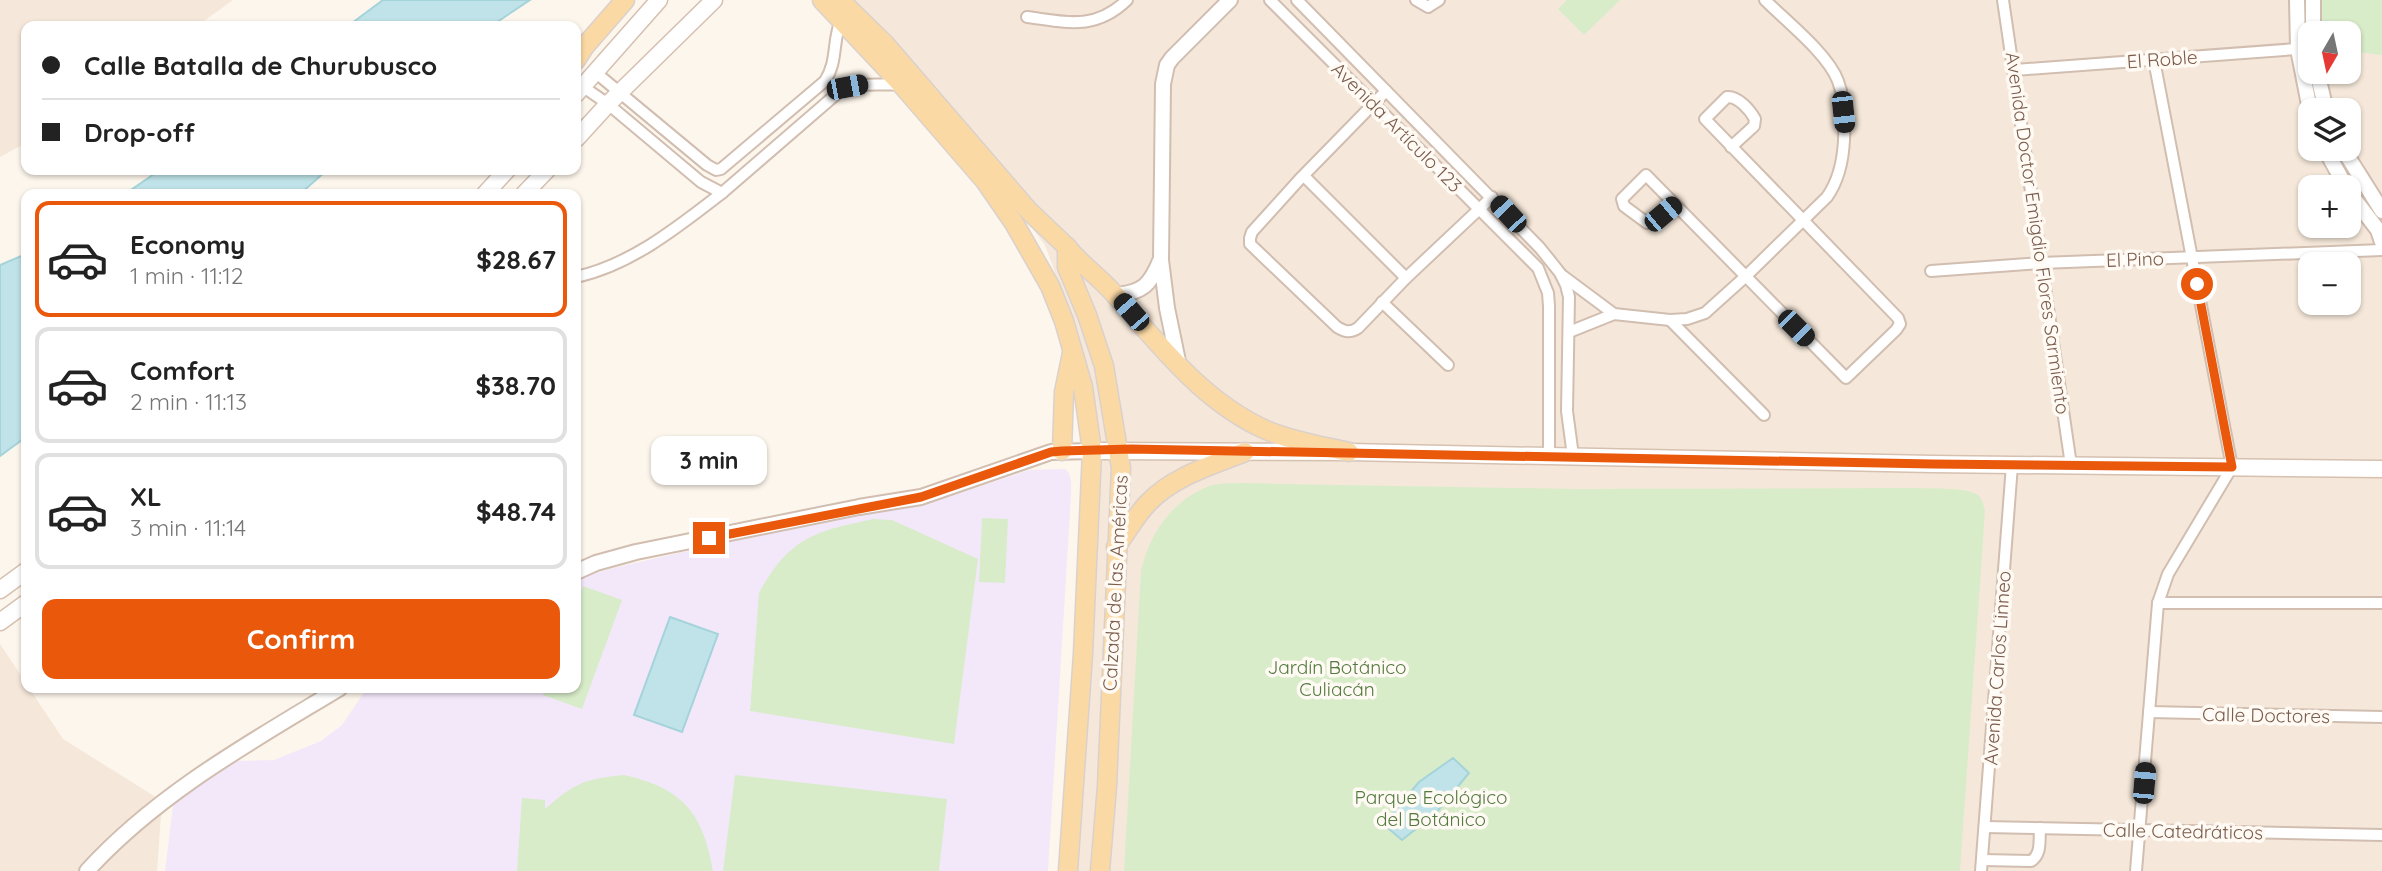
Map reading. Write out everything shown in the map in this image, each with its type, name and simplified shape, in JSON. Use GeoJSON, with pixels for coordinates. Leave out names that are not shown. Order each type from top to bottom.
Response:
{"type":"FeatureCollection","features":[{"type":"Feature","properties":{"kind":"main road"},"geometry":{"type":"LineString","coordinates":[[581,52],[625,0]]}},
{"type":"Feature","properties":{"kind":"main road"},"geometry":{"type":"LineString","coordinates":[[581,88],[659,0]]}},
{"type":"Feature","properties":{"kind":"main road"},"geometry":{"type":"LineString","coordinates":[[581,134],[715,0]]}},
{"type":"Feature","properties":{"kind":"main road"},"geometry":{"type":"LineString","coordinates":[[822,0],[845,9],[886,45],[1028,210],[1113,292],[1206,393],[1259,426],[1290,438],[1349,453]]}},
{"type":"Feature","properties":{"kind":"main road","name":"Calzada de las Américas"},"geometry":{"type":"LineString","coordinates":[[845,9],[901,84],[985,181],[1014,223],[1050,286],[1083,387],[1092,451],[1083,654],[1068,871]]}},
{"type":"Feature","properties":{"kind":"main road"},"geometry":{"type":"LineString","coordinates":[[490,189],[502,175]]}},
{"type":"Feature","properties":{"kind":"main road"},"geometry":{"type":"LineString","coordinates":[[529,189],[542,175]]}},
{"type":"Feature","properties":{"kind":"main road","name":"Calzada de las Américas"},"geometry":{"type":"LineString","coordinates":[[1067,247],[1068,267],[1104,366],[1121,468],[1107,786],[1100,871]]}},
{"type":"Feature","properties":{"kind":"main road"},"geometry":{"type":"LineString","coordinates":[[1062,451],[1064,392],[1072,349]]}},
{"type":"Feature","properties":{"kind":"main road"},"geometry":{"type":"LineString","coordinates":[[1092,451],[2382,469]]}},
{"type":"Feature","properties":{"kind":"main road"},"geometry":{"type":"LineString","coordinates":[[1116,547],[1148,503],[1160,493],[1188,476],[1245,452]]}},
{"type":"Feature","properties":{"kind":"main road"},"geometry":{"type":"LineString","coordinates":[[0,590],[21,575]]}},
{"type":"Feature","properties":{"kind":"main road"},"geometry":{"type":"LineString","coordinates":[[0,622],[21,607]]}},
{"type":"Feature","properties":{"kind":"street"},"geometry":{"type":"LineString","coordinates":[[1027,17],[1079,24],[1106,15],[1127,0]]}},
{"type":"Feature","properties":{"kind":"street"},"geometry":{"type":"LineString","coordinates":[[1179,366],[1167,308],[1161,260],[1164,74],[1172,58],[1230,0]]}},
{"type":"Feature","properties":{"kind":"street","name":"Avenida Artículo 123"},"geometry":{"type":"LineString","coordinates":[[1270,0],[1538,268],[1548,293],[1549,456]]}},
{"type":"Feature","properties":{"kind":"street","name":"Avenida Artículo 123"},"geometry":{"type":"LineString","coordinates":[[1297,0],[1492,197],[1541,248],[1560,273],[1569,298],[1567,411],[1573,456]]}},
{"type":"Feature","properties":{"kind":"street"},"geometry":{"type":"LineString","coordinates":[[1416,0],[1429,7],[1439,0]]}},
{"type":"Feature","properties":{"kind":"street"},"geometry":{"type":"LineString","coordinates":[[1569,332],[1614,314],[1670,320],[1687,319],[1705,313],[1827,197],[1834,187],[1840,169],[1844,126],[1838,80],[1825,59],[1765,0]]}},
{"type":"Feature","properties":{"kind":"street","name":"Avenida Doctor Emigdio Flores Sarmiento"},"geometry":{"type":"LineString","coordinates":[[2003,0],[2071,466]]}},
{"type":"Feature","properties":{"kind":"street"},"geometry":{"type":"LineString","coordinates":[[2297,0],[2300,21]]}},
{"type":"Feature","properties":{"kind":"street"},"geometry":{"type":"LineString","coordinates":[[2313,0],[2313,21]]}},
{"type":"Feature","properties":{"kind":"street"},"geometry":{"type":"LineString","coordinates":[[595,72],[707,165],[716,170],[722,169],[825,81],[834,62],[835,35],[845,9]]}},
{"type":"Feature","properties":{"kind":"street","name":"El Roble"},"geometry":{"type":"LineString","coordinates":[[2015,70],[2298,48]]}},
{"type":"Feature","properties":{"kind":"street"},"geometry":{"type":"LineString","coordinates":[[2136,871],[2158,603],[2168,574],[2232,467],[2154,60]]}},
{"type":"Feature","properties":{"kind":"street"},"geometry":{"type":"LineString","coordinates":[[581,275],[618,262],[673,230],[722,193],[840,91],[862,85],[901,84]]}},
{"type":"Feature","properties":{"kind":"street"},"geometry":{"type":"LineString","coordinates":[[581,91],[608,104],[701,183],[722,193]]}},
{"type":"Feature","properties":{"kind":"street"},"geometry":{"type":"LineString","coordinates":[[1386,92],[1252,232],[1251,244],[1344,331],[1351,332],[1492,197]]}},
{"type":"Feature","properties":{"kind":"street"},"geometry":{"type":"LineString","coordinates":[[1674,204],[1653,222],[1647,223],[1624,206],[1622,200],[1646,175],[1846,378],[1896,330],[1899,321],[1802,221],[1731,147],[1705,119],[1727,96],[1736,98],[1754,116],[1754,126],[1731,147]]}},
{"type":"Feature","properties":{"kind":"street"},"geometry":{"type":"LineString","coordinates":[[2351,161],[2382,211]]}},
{"type":"Feature","properties":{"kind":"street"},"geometry":{"type":"LineString","coordinates":[[1304,176],[1406,278]]}},
{"type":"Feature","properties":{"kind":"street"},"geometry":{"type":"LineString","coordinates":[[2361,208],[2378,230],[2382,242]]}},
{"type":"Feature","properties":{"kind":"street","name":"El Pino"},"geometry":{"type":"LineString","coordinates":[[1931,271],[2041,262],[2382,250]]}},
{"type":"Feature","properties":{"kind":"street"},"geometry":{"type":"LineString","coordinates":[[1113,292],[1117,295],[1133,293],[1145,287],[1161,260]]}},
{"type":"Feature","properties":{"kind":"street"},"geometry":{"type":"LineString","coordinates":[[1560,273],[1614,314]]}},
{"type":"Feature","properties":{"kind":"street"},"geometry":{"type":"LineString","coordinates":[[1382,302],[1448,365]]}},
{"type":"Feature","properties":{"kind":"street"},"geometry":{"type":"LineString","coordinates":[[1670,320],[1764,415]]}},
{"type":"Feature","properties":{"kind":"street"},"geometry":{"type":"LineString","coordinates":[[581,570],[636,552],[921,497],[1051,452],[1092,451]]}},
{"type":"Feature","properties":{"kind":"street","name":"Avenida Carlos Linneo"},"geometry":{"type":"LineString","coordinates":[[1982,865],[2012,465]]}},
{"type":"Feature","properties":{"kind":"street"},"geometry":{"type":"LineString","coordinates":[[2158,603],[2382,603]]}},
{"type":"Feature","properties":{"kind":"street"},"geometry":{"type":"LineString","coordinates":[[87,871],[103,853],[157,805],[244,746],[332,693]]}},
{"type":"Feature","properties":{"kind":"street","name":"Calle Doctores"},"geometry":{"type":"LineString","coordinates":[[2149,712],[2382,717]]}},
{"type":"Feature","properties":{"kind":"street","name":"Calle Catedráticos"},"geometry":{"type":"LineString","coordinates":[[1985,827],[2382,835]]}},
{"type":"Feature","properties":{"kind":"street"},"geometry":{"type":"LineString","coordinates":[[1982,865],[2031,861],[2037,858],[2040,828]]}},
{"type":"Feature","properties":{"kind":"shaded area"},"geometry":{"type":"Polygon","coordinates":[[[0,0],[233,0],[204,21],[21,21],[21,146],[0,157],[0,0]]]}},
{"type":"Feature","properties":{"kind":"shaded area"},"geometry":{"type":"Polygon","coordinates":[[[834,0],[2382,0],[2382,871],[1073,871],[1097,455],[1078,336],[1045,245],[1012,202],[834,0]]]}},
{"type":"Feature","properties":{"kind":"shaded area"},"geometry":{"type":"Polygon","coordinates":[[[1065,469],[1071,481],[1048,871],[165,871],[174,798],[232,761],[274,760],[321,741],[342,725],[364,693],[581,693],[581,577],[758,535],[945,498],[1029,470],[1065,469]]]}},
{"type":"Feature","properties":{"kind":"shaded area"},"geometry":{"type":"Polygon","coordinates":[[[0,644],[21,676],[21,693],[32,693],[63,739],[162,801],[157,871],[0,871],[0,644]]]}},
{"type":"Feature","properties":{"kind":"green space"},"geometry":{"type":"Polygon","coordinates":[[[1567,0],[1620,0],[1584,35],[1558,9],[1567,0]]]}},
{"type":"Feature","properties":{"kind":"green space"},"geometry":{"type":"Polygon","coordinates":[[[2322,0],[2382,0],[2382,55],[2361,52],[2361,21],[2322,21],[2322,0]]]}},
{"type":"Feature","properties":{"kind":"green space","name":"Jardín Botánico Culiacán"},"geometry":{"type":"Polygon","coordinates":[[[1245,483],[1576,489],[1919,488],[1958,490],[1978,495],[1985,511],[1960,871],[1124,871],[1141,571],[1150,544],[1174,509],[1210,486],[1245,483]]]}},
{"type":"Feature","properties":{"kind":"green space"},"geometry":{"type":"Polygon","coordinates":[[[982,518],[1008,519],[1005,583],[979,582],[982,518]]]}},
{"type":"Feature","properties":{"kind":"green space"},"geometry":{"type":"Polygon","coordinates":[[[874,519],[892,520],[978,559],[954,744],[750,711],[759,593],[770,574],[781,559],[806,540],[836,528],[874,519]]]}},
{"type":"Feature","properties":{"kind":"green space"},"geometry":{"type":"Polygon","coordinates":[[[583,586],[622,600],[582,709],[543,695],[581,693],[583,586]]]}},
{"type":"Feature","properties":{"kind":"green space"},"geometry":{"type":"Polygon","coordinates":[[[624,775],[661,787],[687,806],[703,833],[713,871],[517,871],[522,798],[545,800],[545,809],[564,793],[581,784],[599,778],[624,775]]]}},
{"type":"Feature","properties":{"kind":"green space"},"geometry":{"type":"Polygon","coordinates":[[[735,775],[947,799],[939,871],[723,871],[735,775]]]}},
{"type":"Feature","properties":{"kind":"water"},"geometry":{"type":"Polygon","coordinates":[[[383,0],[530,0],[498,21],[355,21],[383,0]]]}},
{"type":"Feature","properties":{"kind":"water"},"geometry":{"type":"Polygon","coordinates":[[[153,175],[321,175],[306,189],[132,189],[153,175]]]}},
{"type":"Feature","properties":{"kind":"water"},"geometry":{"type":"Polygon","coordinates":[[[21,256],[21,441],[0,456],[0,265],[21,256]]]}},
{"type":"Feature","properties":{"kind":"water"},"geometry":{"type":"Polygon","coordinates":[[[670,617],[718,634],[682,732],[634,715],[670,617]]]}},
{"type":"Feature","properties":{"kind":"water"},"geometry":{"type":"Polygon","coordinates":[[[1453,758],[1469,773],[1436,813],[1402,840],[1383,824],[1419,782],[1453,758]]]}},
{"type":"Feature","properties":{"kind":"route"},"geometry":{"type":"LineString","coordinates":[[709,538],[921,497],[1051,452],[1074,450],[2232,467],[2197,284]]}},
{"type":"Feature","properties":{"kind":"park label","name":"Parque Ecológico del Botánico"},"geometry":{"type":"Point","coordinates":[1431,808]}}]}
